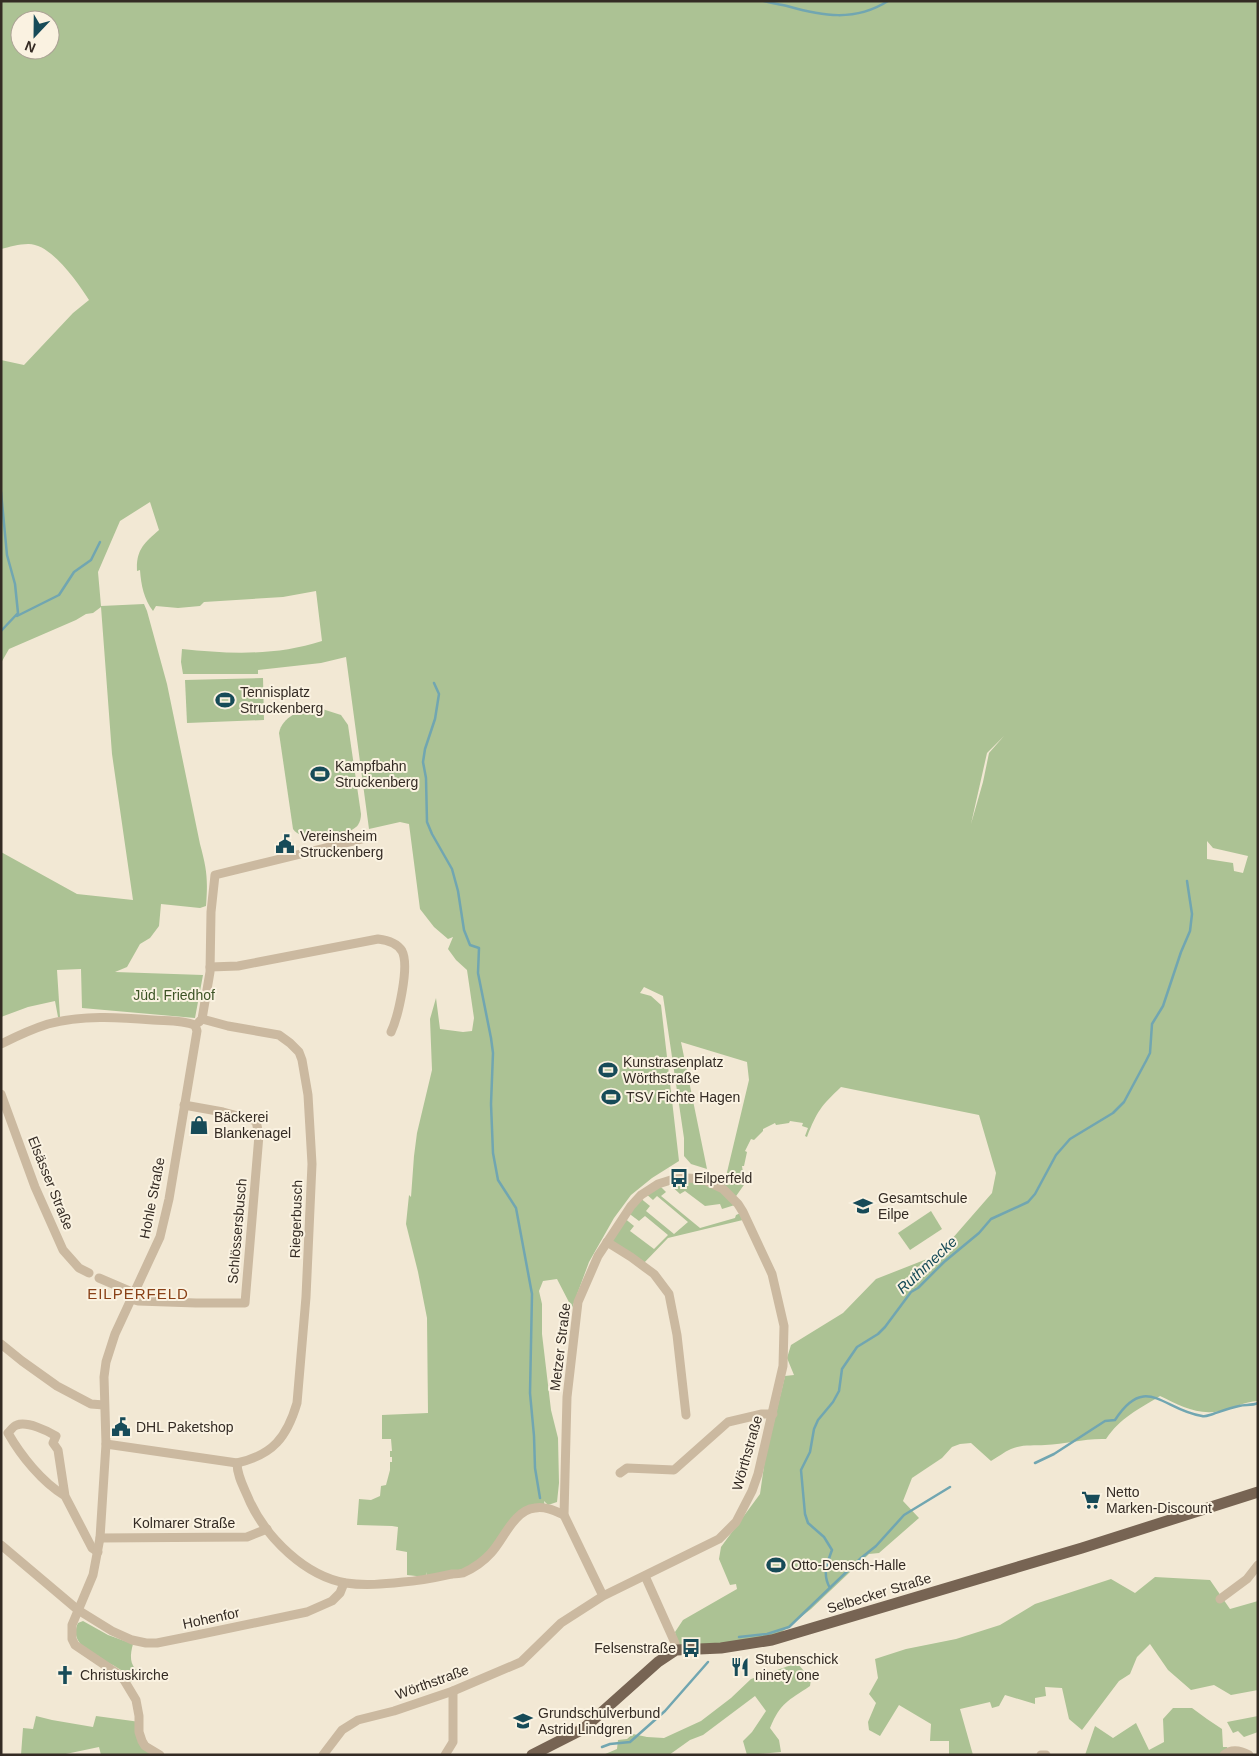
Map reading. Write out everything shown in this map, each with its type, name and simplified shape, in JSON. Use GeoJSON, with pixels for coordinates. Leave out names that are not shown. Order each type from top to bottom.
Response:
{"type":"FeatureCollection","features":[{"type":"Feature","properties":{"kind":"main road","name":"Selbecker Straße"},"geometry":{"type":"LineString","coordinates":[[676,1650],[721,1648],[772,1640],[1068,1552],[1258,1492]]}},
{"type":"Feature","properties":{"kind":"main road"},"geometry":{"type":"LineString","coordinates":[[532,1755],[583,1729],[658,1662],[676,1650]]}},
{"type":"Feature","properties":{"kind":"street","name":"Hohle Straße"},"geometry":{"type":"LineString","coordinates":[[160,1755],[145,1746],[142,1741],[139,1732],[136,1700],[124,1680],[118,1674],[93,1659],[74,1643],[72,1639],[72,1626],[93,1574],[100,1538],[106,1444],[104,1377],[106,1362],[115,1334],[160,1237],[169,1199],[198,1022],[210,967],[211,912],[215,875],[362,839]]}},
{"type":"Feature","properties":{"kind":"street"},"geometry":{"type":"LineString","coordinates":[[210,967],[238,966],[378,939],[389,942],[402,951],[405,966],[395,1023],[391,1032]]}},
{"type":"Feature","properties":{"kind":"street","name":"Riegerbusch"},"geometry":{"type":"LineString","coordinates":[[1,1044],[49,1024],[86,1019],[124,1017],[198,1022],[263,1031],[279,1035],[298,1052],[305,1071],[312,1164],[309,1242],[297,1402],[290,1425],[271,1449],[256,1457],[236,1463]]}},
{"type":"Feature","properties":{"kind":"street","name":"Elsässer Straße"},"geometry":{"type":"LineString","coordinates":[[1,1094],[35,1187],[63,1250],[79,1268],[89,1274]]}},
{"type":"Feature","properties":{"kind":"street","name":"Schlössersbusch"},"geometry":{"type":"LineString","coordinates":[[133,1296],[138,1301],[245,1302],[259,1135],[256,1121],[223,1112],[184,1105]]}},
{"type":"Feature","properties":{"kind":"street","name":"Wörthstraße"},"geometry":{"type":"LineString","coordinates":[[323,1755],[342,1730],[349,1724],[453,1691],[521,1662],[561,1623],[604,1596],[719,1539],[736,1522],[752,1492],[773,1414],[783,1366],[784,1326],[772,1274],[743,1212],[728,1194],[717,1185],[702,1179],[674,1179],[662,1183],[641,1195],[634,1202],[607,1242]]}},
{"type":"Feature","properties":{"kind":"street"},"geometry":{"type":"LineString","coordinates":[[607,1242],[632,1257],[654,1274],[670,1294],[677,1335],[686,1414]]}},
{"type":"Feature","properties":{"kind":"street","name":"Metzer Straße"},"geometry":{"type":"LineString","coordinates":[[604,1596],[564,1515],[567,1397],[578,1302],[598,1256],[607,1242]]}},
{"type":"Feature","properties":{"kind":"street"},"geometry":{"type":"LineString","coordinates":[[99,1278],[133,1296]]}},
{"type":"Feature","properties":{"kind":"street"},"geometry":{"type":"LineString","coordinates":[[1,1344],[57,1386],[91,1404],[104,1405]]}},
{"type":"Feature","properties":{"kind":"street"},"geometry":{"type":"LineString","coordinates":[[620,1473],[627,1468],[674,1470],[728,1422],[762,1414],[773,1414]]}},
{"type":"Feature","properties":{"kind":"street"},"geometry":{"type":"LineString","coordinates":[[65,1496],[58,1492],[16,1447],[8,1433],[15,1426],[25,1424],[46,1429],[56,1436],[53,1443],[58,1450],[65,1496],[92,1548],[98,1552]]}},
{"type":"Feature","properties":{"kind":"street"},"geometry":{"type":"LineString","coordinates":[[106,1444],[236,1463],[236,1472],[254,1510],[278,1543],[307,1566],[344,1583],[362,1585],[425,1581],[460,1574],[476,1566],[490,1554],[522,1513],[534,1508],[546,1509],[564,1515]]}},
{"type":"Feature","properties":{"kind":"street","name":"Kolmarer Straße"},"geometry":{"type":"LineString","coordinates":[[100,1538],[247,1537],[267,1529]]}},
{"type":"Feature","properties":{"kind":"street","name":"Hohenfor"},"geometry":{"type":"LineString","coordinates":[[1,1545],[78,1610],[122,1636],[146,1643],[157,1643],[307,1612],[332,1601],[340,1593],[344,1583]]}},
{"type":"Feature","properties":{"kind":"street"},"geometry":{"type":"LineString","coordinates":[[1,1553],[13,1556]]}},
{"type":"Feature","properties":{"kind":"street"},"geometry":{"type":"LineString","coordinates":[[1220,1599],[1247,1579],[1258,1565]]}},
{"type":"Feature","properties":{"kind":"street"},"geometry":{"type":"LineString","coordinates":[[645,1576],[675,1643],[676,1650]]}},
{"type":"Feature","properties":{"kind":"street"},"geometry":{"type":"LineString","coordinates":[[445,1755],[452,1742],[453,1691]]}},
{"type":"Feature","properties":{"kind":"street"},"geometry":{"type":"LineString","coordinates":[[1224,1755],[1229,1751],[1236,1750],[1249,1755]]}},
{"type":"Feature","properties":{"kind":"street"},"geometry":{"type":"LineString","coordinates":[[1041,1755],[1046,1755]]}},
{"type":"Feature","properties":{"kind":"green space","name":"Jüd. Friedhof"},"geometry":{"type":"Polygon","coordinates":[[[1,1],[1258,1],[1258,1401],[1220,1411],[1204,1412],[1189,1409],[1160,1396],[1117,1425],[1106,1439],[1020,1446],[1008,1450],[991,1461],[971,1443],[952,1447],[942,1458],[912,1478],[903,1501],[919,1518],[879,1553],[869,1554],[811,1609],[778,1635],[722,1645],[679,1647],[675,1632],[683,1620],[737,1589],[736,1584],[730,1585],[719,1559],[721,1547],[760,1494],[765,1459],[785,1376],[794,1375],[787,1358],[791,1345],[843,1313],[876,1279],[932,1257],[951,1240],[992,1193],[996,1173],[979,1115],[841,1087],[820,1109],[807,1137],[805,1136],[808,1128],[802,1126],[803,1123],[790,1121],[789,1123],[776,1125],[775,1123],[763,1129],[754,1140],[751,1139],[745,1151],[747,1152],[744,1166],[742,1166],[746,1182],[734,1199],[738,1204],[722,1209],[720,1204],[705,1206],[685,1191],[680,1194],[666,1181],[687,1178],[723,1189],[749,1080],[747,1062],[681,1042],[707,1169],[691,1164],[684,1156],[684,1138],[663,996],[644,987],[640,993],[651,996],[661,1005],[679,1161],[652,1178],[631,1195],[614,1218],[589,1262],[572,1308],[557,1279],[543,1281],[539,1291],[542,1304],[542,1334],[551,1410],[558,1438],[559,1483],[557,1502],[548,1505],[544,1501],[545,1509],[522,1513],[476,1566],[425,1581],[427,1572],[425,1577],[407,1575],[407,1552],[396,1550],[398,1527],[357,1525],[359,1499],[371,1500],[380,1496],[381,1486],[386,1485],[390,1462],[392,1462],[390,1451],[392,1451],[391,1439],[382,1439],[382,1415],[428,1413],[427,1318],[406,1224],[409,1195],[411,1197],[417,1133],[432,1070],[430,1019],[436,998],[440,1029],[463,1032],[472,1031],[474,1018],[467,970],[448,949],[453,937],[448,939],[434,927],[420,909],[409,824],[400,822],[369,829],[346,657],[321,663],[258,670],[258,674],[183,674],[181,662],[182,649],[235,653],[270,651],[305,646],[322,641],[316,591],[283,597],[204,602],[200,606],[178,608],[156,606],[153,611],[147,602],[140,570],[137,571],[138,558],[142,548],[159,530],[150,502],[120,521],[98,572],[101,606],[144,604],[147,611],[167,684],[204,861],[207,881],[206,906],[200,908],[161,904],[159,926],[150,938],[140,944],[127,967],[115,972],[203,975],[195,1018],[82,1008],[81,969],[57,970],[60,1017],[58,1017],[55,1001],[28,1007],[1,1017],[1,852],[77,894],[133,900],[112,754],[101,607],[93,613],[86,614],[9,649],[1,663],[1,360],[24,365],[73,313],[89,300],[63,265],[46,250],[37,245],[18,245],[1,249],[1,1]],[[1004,736],[987,753],[971,824],[989,753],[1004,736]],[[1207,841],[1207,859],[1233,863],[1234,871],[1243,873],[1248,856],[1213,848],[1207,841]]]}},
{"type":"Feature","properties":{"kind":"green space","name":"Tennisplatz Struckenberg"},"geometry":{"type":"Polygon","coordinates":[[[263,678],[264,720],[187,723],[185,680],[263,678]]]}},
{"type":"Feature","properties":{"kind":"green space","name":"Kampfbahn Struckenberg"},"geometry":{"type":"Polygon","coordinates":[[[316,707],[341,715],[348,725],[361,814],[359,824],[352,830],[325,838],[306,837],[298,834],[293,829],[279,733],[288,718],[304,710],[316,707]]]}},
{"type":"Feature","properties":{"kind":"green space"},"geometry":{"type":"Polygon","coordinates":[[[658,1184],[666,1192],[661,1196],[700,1228],[735,1218],[736,1215],[743,1212],[747,1219],[668,1238],[642,1265],[607,1242],[623,1217],[634,1226],[630,1231],[654,1249],[668,1235],[645,1216],[639,1221],[627,1212],[639,1197],[650,1206],[646,1211],[674,1234],[688,1222],[657,1196],[653,1200],[645,1193],[658,1184]]]}},
{"type":"Feature","properties":{"kind":"green space"},"geometry":{"type":"Polygon","coordinates":[[[931,1211],[942,1229],[910,1250],[898,1233],[931,1211]]]}},
{"type":"Feature","properties":{"kind":"green space"},"geometry":{"type":"Polygon","coordinates":[[[1155,1577],[1210,1580],[1230,1609],[1258,1601],[1258,1690],[1231,1695],[1214,1685],[1191,1690],[1168,1670],[1150,1644],[1137,1657],[1130,1674],[1119,1681],[1082,1730],[1069,1719],[1062,1688],[1045,1687],[1046,1696],[1035,1698],[1035,1704],[1005,1695],[999,1706],[992,1708],[990,1702],[960,1709],[973,1755],[949,1755],[949,1741],[930,1741],[931,1724],[899,1705],[880,1736],[869,1730],[868,1722],[876,1703],[869,1694],[878,1678],[875,1659],[906,1649],[956,1639],[1000,1625],[1035,1604],[1111,1579],[1135,1593],[1155,1577]]]}},
{"type":"Feature","properties":{"kind":"green space"},"geometry":{"type":"Polygon","coordinates":[[[83,1621],[108,1635],[133,1644],[131,1656],[133,1666],[139,1672],[146,1672],[147,1675],[131,1682],[121,1670],[89,1652],[82,1646],[76,1632],[78,1623],[83,1621]]]}},
{"type":"Feature","properties":{"kind":"green space"},"geometry":{"type":"Polygon","coordinates":[[[797,1663],[811,1679],[810,1686],[782,1707],[770,1728],[779,1740],[781,1752],[747,1755],[743,1741],[752,1732],[766,1711],[755,1696],[703,1735],[690,1740],[669,1755],[603,1755],[617,1749],[618,1740],[627,1739],[633,1734],[664,1738],[701,1721],[731,1698],[751,1679],[797,1663]]]}},
{"type":"Feature","properties":{"kind":"green space"},"geometry":{"type":"Polygon","coordinates":[[[1173,1708],[1192,1708],[1222,1729],[1223,1747],[1227,1747],[1229,1753],[1226,1755],[1085,1755],[1095,1726],[1113,1738],[1136,1723],[1149,1750],[1164,1742],[1163,1719],[1173,1708]]]}},
{"type":"Feature","properties":{"kind":"green space"},"geometry":{"type":"Polygon","coordinates":[[[36,1716],[93,1727],[96,1716],[140,1722],[140,1735],[160,1755],[101,1755],[99,1747],[61,1755],[21,1755],[23,1728],[33,1729],[36,1716]]]}},
{"type":"Feature","properties":{"kind":"green space"},"geometry":{"type":"Polygon","coordinates":[[[1258,1716],[1258,1732],[1244,1737],[1238,1731],[1233,1733],[1227,1722],[1258,1716]]]}},
{"type":"Feature","properties":{"kind":"waterway"},"geometry":{"type":"LineString","coordinates":[[764,1],[813,12],[838,15],[863,12],[876,8],[888,1]]}},
{"type":"Feature","properties":{"kind":"waterway"},"geometry":{"type":"LineString","coordinates":[[1,492],[7,555],[15,584],[18,613],[1,631]]}},
{"type":"Feature","properties":{"kind":"waterway"},"geometry":{"type":"LineString","coordinates":[[17,616],[59,595],[74,572],[91,560],[100,542]]}},
{"type":"Feature","properties":{"kind":"waterway"},"geometry":{"type":"LineString","coordinates":[[434,683],[439,694],[435,719],[425,749],[423,762],[426,778],[427,822],[452,869],[458,891],[464,930],[470,945],[479,948],[478,973],[493,1053],[491,1104],[493,1153],[498,1180],[516,1208],[532,1294],[530,1393],[535,1468],[540,1498]]}},
{"type":"Feature","properties":{"kind":"waterway","name":"Ruthmecke"},"geometry":{"type":"LineString","coordinates":[[830,1588],[826,1574],[832,1550],[824,1537],[808,1523],[805,1514],[801,1470],[810,1452],[814,1429],[818,1420],[833,1402],[839,1391],[842,1369],[857,1347],[878,1334],[885,1327],[911,1292],[918,1288],[944,1262],[979,1233],[991,1219],[1028,1202],[1035,1194],[1056,1155],[1070,1139],[1113,1113],[1124,1102],[1150,1053],[1152,1024],[1163,1006],[1190,931],[1192,914],[1187,881]]}},
{"type":"Feature","properties":{"kind":"waterway"},"geometry":{"type":"LineString","coordinates":[[1035,1463],[1054,1454],[1105,1421],[1115,1420],[1126,1406],[1136,1398],[1146,1396],[1156,1398],[1189,1413],[1203,1416],[1241,1405],[1258,1403]]}},
{"type":"Feature","properties":{"kind":"waterway"},"geometry":{"type":"LineString","coordinates":[[739,1637],[767,1634],[789,1627],[876,1546],[904,1515],[950,1487]]}},
{"type":"Feature","properties":{"kind":"waterway"},"geometry":{"type":"LineString","coordinates":[[602,1747],[610,1744],[630,1742],[665,1711],[708,1662]]}},
{"type":"Feature","properties":{"kind":"place","name":"Tennisplatz Struckenberg"},"geometry":{"type":"Point","coordinates":[225,700]}},
{"type":"Feature","properties":{"kind":"place","name":"Kampfbahn Struckenberg"},"geometry":{"type":"Point","coordinates":[320,774]}},
{"type":"Feature","properties":{"kind":"place","name":"Vereinsheim Struckenberg"},"geometry":{"type":"Point","coordinates":[285,844]}},
{"type":"Feature","properties":{"kind":"place","name":"Kunstrasenplatz Wörthstraße"},"geometry":{"type":"Point","coordinates":[608,1070]}},
{"type":"Feature","properties":{"kind":"place","name":"TSV Fichte Hagen"},"geometry":{"type":"Point","coordinates":[611,1097]}},
{"type":"Feature","properties":{"kind":"place","name":"Bäckerei Blankenagel"},"geometry":{"type":"Point","coordinates":[199,1125]}},
{"type":"Feature","properties":{"kind":"place","name":"Eilperfeld"},"geometry":{"type":"Point","coordinates":[679,1178]}},
{"type":"Feature","properties":{"kind":"place","name":"Gesamtschule Eilpe"},"geometry":{"type":"Point","coordinates":[863,1206]}},
{"type":"Feature","properties":{"kind":"place","name":"DHL Paketshop"},"geometry":{"type":"Point","coordinates":[121,1427]}},
{"type":"Feature","properties":{"kind":"place","name":"Netto Marken-Discount"},"geometry":{"type":"Point","coordinates":[1091,1500]}},
{"type":"Feature","properties":{"kind":"place","name":"Otto-Densch-Halle"},"geometry":{"type":"Point","coordinates":[776,1565]}},
{"type":"Feature","properties":{"kind":"place","name":"Felsenstraße"},"geometry":{"type":"Point","coordinates":[691,1648]}},
{"type":"Feature","properties":{"kind":"place","name":"Stubenschick ninety one"},"geometry":{"type":"Point","coordinates":[740,1667]}},
{"type":"Feature","properties":{"kind":"place","name":"Christuskirche"},"geometry":{"type":"Point","coordinates":[65,1675]}},
{"type":"Feature","properties":{"kind":"place","name":"Grundschulverbund Astrid Lindgren"},"geometry":{"type":"Point","coordinates":[523,1721]}},
{"type":"Feature","properties":{"kind":"district","name":"EILPERFELD"},"geometry":{"type":"Point","coordinates":[138,1294]}}]}
